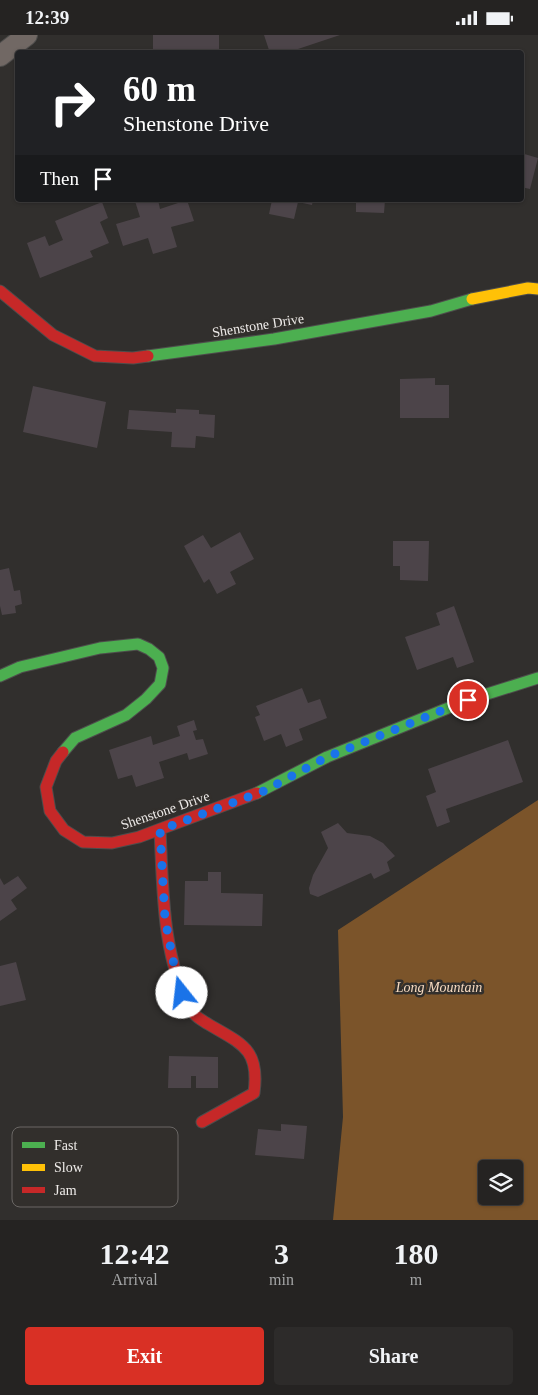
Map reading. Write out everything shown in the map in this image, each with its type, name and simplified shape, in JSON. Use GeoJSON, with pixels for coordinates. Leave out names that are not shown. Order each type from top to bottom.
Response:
{"type":"FeatureCollection","features":[{"type":"Feature","properties":{"kind":"street"},"geometry":{"type":"LineString","coordinates":[[0,56],[27,35]]}},
{"type":"Feature","properties":{"kind":"street","name":"Shenstone Drive"},"geometry":{"type":"LineString","coordinates":[[0,291],[53,335],[78,348],[95,356],[133,358],[274,339],[431,311],[470,299],[528,288],[538,289]]}},
{"type":"Feature","properties":{"kind":"street","name":"Shenstone Drive"},"geometry":{"type":"LineString","coordinates":[[0,676],[20,667],[100,648],[138,644],[149,649],[159,657],[163,667],[160,684],[146,699],[126,715],[75,739],[56,761],[46,787],[50,811],[64,831],[83,843],[112,843],[160,830],[264,791],[327,757],[468,700],[538,678]]}},
{"type":"Feature","properties":{"kind":"street"},"geometry":{"type":"LineString","coordinates":[[160,830],[165,919],[175,970],[182,993],[193,1014],[242,1044],[251,1054],[257,1065],[257,1080],[254,1093],[202,1121]]}},
{"type":"Feature","properties":{"kind":"green space","name":"Long Mountain"},"geometry":{"type":"Polygon","coordinates":[[[538,800],[538,1220],[333,1220],[343,1117],[338,930],[538,800]]]}},
{"type":"Feature","properties":{"kind":"building"},"geometry":{"type":"Polygon","coordinates":[[[153,35],[219,35],[219,50],[153,50],[153,35]]]}},
{"type":"Feature","properties":{"kind":"building"},"geometry":{"type":"Polygon","coordinates":[[[264,35],[340,35],[295,50],[269,50],[264,35]]]}},
{"type":"Feature","properties":{"kind":"building"},"geometry":{"type":"Polygon","coordinates":[[[524,154],[538,158],[530,189],[524,188],[524,154]]]}},
{"type":"Feature","properties":{"kind":"building"},"geometry":{"type":"Polygon","coordinates":[[[102,202],[108,218],[100,222],[109,243],[90,251],[93,257],[40,278],[27,243],[45,236],[49,246],[63,240],[55,221],[102,202]]]}},
{"type":"Feature","properties":{"kind":"building"},"geometry":{"type":"Polygon","coordinates":[[[135,202],[158,202],[160,209],[181,202],[188,202],[194,221],[171,227],[177,247],[153,254],[148,238],[123,246],[116,224],[140,217],[135,202]]]}},
{"type":"Feature","properties":{"kind":"building"},"geometry":{"type":"Polygon","coordinates":[[[272,202],[298,202],[294,219],[269,214],[272,202]]]}},
{"type":"Feature","properties":{"kind":"building"},"geometry":{"type":"Polygon","coordinates":[[[298,202],[313,202],[312,205],[298,202]]]}},
{"type":"Feature","properties":{"kind":"building"},"geometry":{"type":"Polygon","coordinates":[[[356,202],[385,202],[384,213],[356,212],[356,202]]]}},
{"type":"Feature","properties":{"kind":"building"},"geometry":{"type":"Polygon","coordinates":[[[435,378],[435,385],[449,385],[449,418],[400,418],[400,379],[435,378]]]}},
{"type":"Feature","properties":{"kind":"building"},"geometry":{"type":"Polygon","coordinates":[[[33,386],[106,402],[97,448],[23,432],[33,386]]]}},
{"type":"Feature","properties":{"kind":"building"},"geometry":{"type":"Polygon","coordinates":[[[176,409],[199,410],[199,414],[215,415],[214,438],[196,436],[195,448],[171,447],[172,432],[127,429],[129,410],[176,413],[176,409]]]}},
{"type":"Feature","properties":{"kind":"building"},"geometry":{"type":"Polygon","coordinates":[[[240,532],[254,559],[230,572],[236,584],[217,594],[209,579],[204,583],[184,546],[203,535],[211,548],[240,532]]]}},
{"type":"Feature","properties":{"kind":"building"},"geometry":{"type":"Polygon","coordinates":[[[393,541],[429,541],[428,581],[400,580],[400,566],[393,566],[393,541]]]}},
{"type":"Feature","properties":{"kind":"building"},"geometry":{"type":"Polygon","coordinates":[[[9,568],[14,591],[20,590],[22,604],[15,606],[16,613],[2,615],[0,606],[0,570],[9,568]]]}},
{"type":"Feature","properties":{"kind":"building"},"geometry":{"type":"Polygon","coordinates":[[[454,606],[474,662],[457,668],[453,657],[417,670],[405,637],[440,625],[436,613],[454,606]]]}},
{"type":"Feature","properties":{"kind":"building"},"geometry":{"type":"Polygon","coordinates":[[[302,688],[308,703],[320,699],[327,718],[299,729],[303,740],[286,747],[281,734],[264,741],[255,717],[260,715],[256,706],[302,688]]]}},
{"type":"Feature","properties":{"kind":"building"},"geometry":{"type":"Polygon","coordinates":[[[194,720],[197,730],[193,731],[196,740],[203,739],[208,754],[189,760],[187,753],[159,762],[164,778],[136,787],[132,775],[118,779],[109,750],[151,736],[153,745],[180,736],[177,726],[194,720]]]}},
{"type":"Feature","properties":{"kind":"building"},"geometry":{"type":"Polygon","coordinates":[[[508,740],[523,782],[446,809],[450,822],[437,827],[426,796],[436,792],[428,769],[508,740]]]}},
{"type":"Feature","properties":{"kind":"building"},"geometry":{"type":"Polygon","coordinates":[[[338,823],[347,833],[370,836],[383,843],[395,856],[387,862],[390,871],[374,879],[371,873],[318,897],[310,894],[309,888],[313,875],[328,848],[321,832],[338,823]]]}},
{"type":"Feature","properties":{"kind":"building"},"geometry":{"type":"Polygon","coordinates":[[[208,872],[221,872],[221,893],[263,894],[262,926],[184,925],[185,881],[208,881],[208,872]]]}},
{"type":"Feature","properties":{"kind":"building"},"geometry":{"type":"Polygon","coordinates":[[[18,876],[27,888],[11,900],[17,909],[0,921],[0,878],[4,885],[18,876]]]}},
{"type":"Feature","properties":{"kind":"building"},"geometry":{"type":"Polygon","coordinates":[[[16,962],[26,1000],[0,1006],[0,966],[16,962]]]}},
{"type":"Feature","properties":{"kind":"building"},"geometry":{"type":"Polygon","coordinates":[[[169,1056],[218,1057],[218,1088],[196,1088],[196,1076],[191,1076],[191,1088],[168,1088],[169,1056]]]}},
{"type":"Feature","properties":{"kind":"building"},"geometry":{"type":"Polygon","coordinates":[[[281,1124],[307,1126],[304,1159],[255,1155],[258,1129],[281,1131],[281,1124]]]}},
{"type":"Feature","properties":{"kind":"traffic: fast"},"geometry":{"type":"LineString","coordinates":[[148,356],[274,339],[431,311],[472,299]]}},
{"type":"Feature","properties":{"kind":"traffic: fast"},"geometry":{"type":"LineString","coordinates":[[0,676],[20,667],[100,648],[138,644],[149,649],[159,657],[163,668],[160,684],[146,699],[126,715],[75,738],[63,752]]}},
{"type":"Feature","properties":{"kind":"traffic: fast"},"geometry":{"type":"LineString","coordinates":[[257,793],[327,757],[468,700],[538,678]]}},
{"type":"Feature","properties":{"kind":"traffic: slow"},"geometry":{"type":"LineString","coordinates":[[472,299],[528,288],[538,289]]}},
{"type":"Feature","properties":{"kind":"traffic: jam"},"geometry":{"type":"LineString","coordinates":[[0,291],[53,335],[95,356],[133,358],[148,356]]}},
{"type":"Feature","properties":{"kind":"traffic: jam"},"geometry":{"type":"LineString","coordinates":[[63,752],[56,761],[46,787],[50,811],[64,830],[83,842],[112,843],[139,837],[257,793]]}},
{"type":"Feature","properties":{"kind":"traffic: jam"},"geometry":{"type":"LineString","coordinates":[[160,830],[163,899],[169,945],[181,989],[194,1015],[239,1043],[246,1049],[254,1066],[254,1093],[202,1122]]}},
{"type":"Feature","properties":{"kind":"route"},"geometry":{"type":"LineString","coordinates":[[182,993],[175,970],[165,919],[160,830],[264,791],[327,757],[468,700]]}}]}
